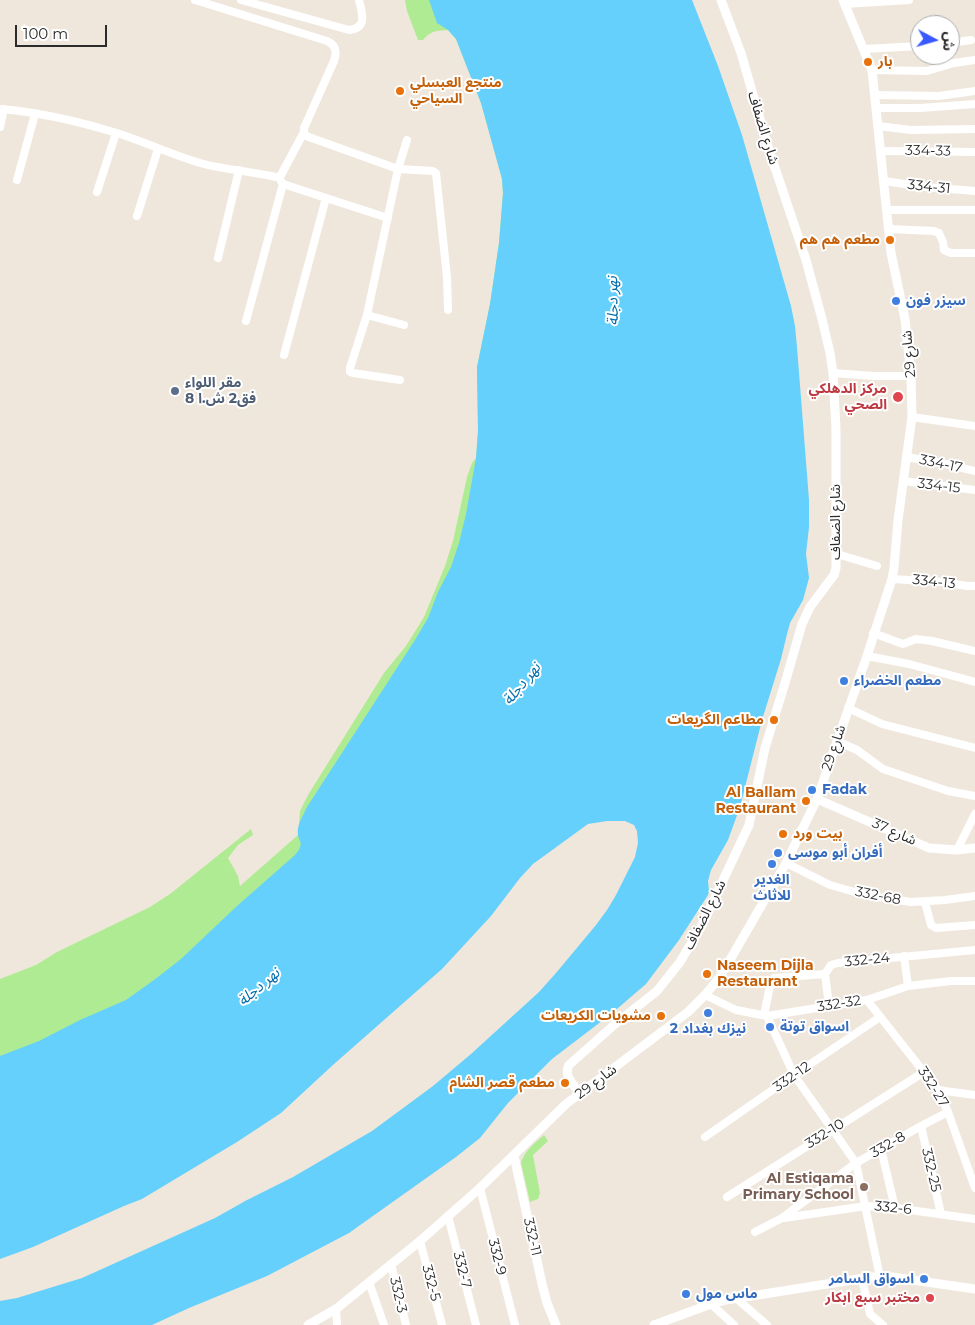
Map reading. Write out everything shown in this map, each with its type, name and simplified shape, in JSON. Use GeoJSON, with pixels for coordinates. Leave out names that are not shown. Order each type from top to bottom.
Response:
{"type":"FeatureCollection","features":[{"type":"Feature","properties":{"kind":"street"},"geometry":{"type":"LineString","coordinates":[[195,0],[327,41],[336,51],[334,61],[304,128],[304,132],[278,177]]}},
{"type":"Feature","properties":{"kind":"street"},"geometry":{"type":"LineString","coordinates":[[241,0],[349,30],[356,30],[362,24],[363,17],[359,0]]}},
{"type":"Feature","properties":{"kind":"street","name":"شارع الضفاف"},"geometry":{"type":"LineString","coordinates":[[580,1093],[566,1074],[569,1064],[657,991],[680,962],[702,925],[749,825],[765,748],[786,683],[802,624],[810,608],[834,575],[836,568],[836,429],[833,372],[827,336],[806,260],[769,150],[740,53],[721,0]]}},
{"type":"Feature","properties":{"kind":"street"},"geometry":{"type":"LineString","coordinates":[[844,2],[909,0]]}},
{"type":"Feature","properties":{"kind":"street","name":"شارع 29"},"geometry":{"type":"LineString","coordinates":[[308,1325],[336,1309],[420,1241],[480,1188],[554,1115],[580,1093],[688,1012],[705,995],[727,965],[786,862],[817,799],[892,579],[912,417],[911,376],[905,320],[891,253],[872,70],[844,2]]}},
{"type":"Feature","properties":{"kind":"street"},"geometry":{"type":"LineString","coordinates":[[960,42],[971,40]]}},
{"type":"Feature","properties":{"kind":"street"},"geometry":{"type":"LineString","coordinates":[[864,49],[910,47]]}},
{"type":"Feature","properties":{"kind":"street"},"geometry":{"type":"LineString","coordinates":[[872,70],[927,71],[954,63],[975,60]]}},
{"type":"Feature","properties":{"kind":"street"},"geometry":{"type":"LineString","coordinates":[[875,95],[939,96],[975,91]]}},
{"type":"Feature","properties":{"kind":"street"},"geometry":{"type":"LineString","coordinates":[[876,108],[920,108],[975,104]]}},
{"type":"Feature","properties":{"kind":"street"},"geometry":{"type":"LineString","coordinates":[[0,127],[2,109],[71,120],[116,133],[216,167],[278,177],[283,184],[388,218]]}},
{"type":"Feature","properties":{"kind":"street"},"geometry":{"type":"LineString","coordinates":[[17,180],[35,114]]}},
{"type":"Feature","properties":{"kind":"street"},"geometry":{"type":"LineString","coordinates":[[878,126],[911,130],[975,130]]}},
{"type":"Feature","properties":{"kind":"street"},"geometry":{"type":"LineString","coordinates":[[304,132],[306,136],[398,169],[433,171],[436,173],[447,277],[448,310]]}},
{"type":"Feature","properties":{"kind":"street"},"geometry":{"type":"LineString","coordinates":[[97,192],[116,133]]}},
{"type":"Feature","properties":{"kind":"street"},"geometry":{"type":"LineString","coordinates":[[400,380],[352,373],[350,368],[367,315],[398,169],[407,140]]}},
{"type":"Feature","properties":{"kind":"street"},"geometry":{"type":"LineString","coordinates":[[137,216],[158,148]]}},
{"type":"Feature","properties":{"kind":"street","name":"334-33"},"geometry":{"type":"LineString","coordinates":[[881,151],[975,152]]}},
{"type":"Feature","properties":{"kind":"street"},"geometry":{"type":"LineString","coordinates":[[218,258],[239,170]]}},
{"type":"Feature","properties":{"kind":"street","name":"334-31"},"geometry":{"type":"LineString","coordinates":[[884,181],[975,191]]}},
{"type":"Feature","properties":{"kind":"street"},"geometry":{"type":"LineString","coordinates":[[246,321],[283,184]]}},
{"type":"Feature","properties":{"kind":"street"},"geometry":{"type":"LineString","coordinates":[[284,355],[326,198]]}},
{"type":"Feature","properties":{"kind":"street"},"geometry":{"type":"LineString","coordinates":[[887,210],[975,210]]}},
{"type":"Feature","properties":{"kind":"street"},"geometry":{"type":"LineString","coordinates":[[889,229],[934,231],[938,233],[943,242],[944,250],[951,253],[975,253]]}},
{"type":"Feature","properties":{"kind":"street"},"geometry":{"type":"LineString","coordinates":[[367,315],[404,325]]}},
{"type":"Feature","properties":{"kind":"street"},"geometry":{"type":"LineString","coordinates":[[833,372],[874,376],[911,376]]}},
{"type":"Feature","properties":{"kind":"street"},"geometry":{"type":"LineString","coordinates":[[912,417],[975,426]]}},
{"type":"Feature","properties":{"kind":"street","name":"334-17"},"geometry":{"type":"LineString","coordinates":[[906,457],[975,471]]}},
{"type":"Feature","properties":{"kind":"street","name":"334-15"},"geometry":{"type":"LineString","coordinates":[[903,481],[975,490]]}},
{"type":"Feature","properties":{"kind":"street"},"geometry":{"type":"LineString","coordinates":[[837,554],[876,566]]}},
{"type":"Feature","properties":{"kind":"street","name":"334-13"},"geometry":{"type":"LineString","coordinates":[[892,579],[975,586]]}},
{"type":"Feature","properties":{"kind":"street"},"geometry":{"type":"LineString","coordinates":[[874,633],[903,644],[916,639],[975,651]]}},
{"type":"Feature","properties":{"kind":"street"},"geometry":{"type":"LineString","coordinates":[[866,656],[909,664],[975,682]]}},
{"type":"Feature","properties":{"kind":"street"},"geometry":{"type":"LineString","coordinates":[[848,708],[882,724],[975,748]]}},
{"type":"Feature","properties":{"kind":"street"},"geometry":{"type":"LineString","coordinates":[[837,740],[857,750],[883,768],[948,791],[975,796]]}},
{"type":"Feature","properties":{"kind":"street","name":"شارع 37"},"geometry":{"type":"LineString","coordinates":[[817,799],[929,848],[957,850],[975,848]]}},
{"type":"Feature","properties":{"kind":"street"},"geometry":{"type":"LineString","coordinates":[[957,850],[975,814]]}},
{"type":"Feature","properties":{"kind":"street","name":"332-68"},"geometry":{"type":"LineString","coordinates":[[786,862],[830,885],[865,895],[911,902],[975,896]]}},
{"type":"Feature","properties":{"kind":"street"},"geometry":{"type":"LineString","coordinates":[[925,902],[931,925],[936,928],[975,925]]}},
{"type":"Feature","properties":{"kind":"street","name":"332-24"},"geometry":{"type":"LineString","coordinates":[[766,1016],[770,986],[774,978],[825,974],[831,965],[835,963],[975,950]]}},
{"type":"Feature","properties":{"kind":"street"},"geometry":{"type":"LineString","coordinates":[[904,956],[908,986]]}},
{"type":"Feature","properties":{"kind":"street"},"geometry":{"type":"LineString","coordinates":[[825,974],[829,1006]]}},
{"type":"Feature","properties":{"kind":"street","name":"332-32"},"geometry":{"type":"LineString","coordinates":[[705,995],[736,1010],[766,1016],[867,1000],[908,986],[952,981],[975,981]]}},
{"type":"Feature","properties":{"kind":"street","name":"332-27"},"geometry":{"type":"LineString","coordinates":[[867,1000],[938,1090],[948,1112],[975,1188]]}},
{"type":"Feature","properties":{"kind":"street"},"geometry":{"type":"LineString","coordinates":[[766,1016],[794,1075],[856,1162],[880,1277]]}},
{"type":"Feature","properties":{"kind":"street","name":"332-12"},"geometry":{"type":"LineString","coordinates":[[706,1137],[880,1018]]}},
{"type":"Feature","properties":{"kind":"street","name":"332-10"},"geometry":{"type":"LineString","coordinates":[[727,1197],[924,1072]]}},
{"type":"Feature","properties":{"kind":"street"},"geometry":{"type":"LineString","coordinates":[[938,1090],[975,1095]]}},
{"type":"Feature","properties":{"kind":"street","name":"332-8"},"geometry":{"type":"LineString","coordinates":[[755,1232],[782,1218],[856,1162],[948,1112]]}},
{"type":"Feature","properties":{"kind":"street","name":"332-25"},"geometry":{"type":"LineString","coordinates":[[921,1126],[941,1214]]}},
{"type":"Feature","properties":{"kind":"street"},"geometry":{"type":"LineString","coordinates":[[881,1149],[895,1208]]}},
{"type":"Feature","properties":{"kind":"street","name":"332-11"},"geometry":{"type":"LineString","coordinates":[[514,1156],[543,1288],[554,1322]]}},
{"type":"Feature","properties":{"kind":"street","name":"332-9"},"geometry":{"type":"LineString","coordinates":[[480,1188],[514,1325]]}},
{"type":"Feature","properties":{"kind":"street","name":"332-6"},"geometry":{"type":"LineString","coordinates":[[782,1218],[866,1206],[895,1208],[975,1220]]}},
{"type":"Feature","properties":{"kind":"street","name":"332-7"},"geometry":{"type":"LineString","coordinates":[[448,1216],[476,1325]]}},
{"type":"Feature","properties":{"kind":"street","name":"332-5"},"geometry":{"type":"LineString","coordinates":[[420,1241],[442,1325]]}},
{"type":"Feature","properties":{"kind":"street","name":"332-3"},"geometry":{"type":"LineString","coordinates":[[391,1264],[406,1325]]}},
{"type":"Feature","properties":{"kind":"street"},"geometry":{"type":"LineString","coordinates":[[654,1325],[711,1304],[736,1298],[862,1279],[892,1277],[975,1289]]}},
{"type":"Feature","properties":{"kind":"street"},"geometry":{"type":"LineString","coordinates":[[862,1279],[870,1314],[883,1325]]}},
{"type":"Feature","properties":{"kind":"street"},"geometry":{"type":"LineString","coordinates":[[369,1282],[384,1325]]}},
{"type":"Feature","properties":{"kind":"street"},"geometry":{"type":"LineString","coordinates":[[736,1298],[767,1325]]}},
{"type":"Feature","properties":{"kind":"street"},"geometry":{"type":"LineString","coordinates":[[711,1304],[734,1325]]}},
{"type":"Feature","properties":{"kind":"street"},"geometry":{"type":"LineString","coordinates":[[336,1309],[336,1325]]}},
{"type":"Feature","properties":{"kind":"green space"},"geometry":{"type":"Polygon","coordinates":[[[405,0],[440,0],[450,15],[509,178],[490,463],[439,600],[313,840],[158,988],[0,1061],[0,979],[36,965],[57,952],[150,907],[170,894],[251,829],[253,835],[238,845],[228,858],[238,876],[240,886],[298,835],[300,811],[308,795],[384,673],[406,646],[424,617],[445,566],[453,541],[467,477],[476,458],[478,431],[477,367],[490,304],[499,243],[503,193],[502,179],[481,103],[456,39],[448,30],[434,32],[423,40],[418,40],[405,0]]]}},
{"type":"Feature","properties":{"kind":"green space"},"geometry":{"type":"Polygon","coordinates":[[[544,1135],[548,1141],[533,1155],[540,1193],[538,1199],[530,1202],[521,1163],[527,1151],[544,1135]]]}},
{"type":"Feature","properties":{"kind":"water","name":"نهر دجلة"},"geometry":{"type":"Polygon","coordinates":[[[429,0],[692,0],[718,66],[742,135],[791,306],[797,347],[809,500],[806,554],[809,578],[803,600],[790,623],[762,720],[740,807],[728,840],[711,870],[708,881],[708,895],[679,940],[646,984],[611,1014],[552,1059],[508,1103],[480,1138],[349,1233],[267,1276],[152,1325],[0,1325],[0,1301],[17,1298],[82,1278],[215,1218],[293,1177],[372,1131],[433,1086],[539,992],[607,910],[635,857],[638,843],[637,831],[634,825],[625,821],[588,824],[533,864],[491,916],[442,969],[281,1113],[237,1142],[142,1199],[33,1247],[0,1259],[0,1056],[39,1041],[80,1020],[126,1000],[181,959],[295,855],[301,844],[298,833],[300,820],[307,807],[415,640],[428,618],[438,592],[451,567],[466,514],[476,458],[478,431],[477,367],[490,304],[499,243],[503,193],[502,179],[481,103],[456,39],[448,30],[437,23],[429,0]]]}},
{"type":"Feature","properties":{"kind":"place","name":"بار"},"geometry":{"type":"Point","coordinates":[868,62]}},
{"type":"Feature","properties":{"kind":"place","name":"منتجع العبسلي السياحي"},"geometry":{"type":"Point","coordinates":[400,91]}},
{"type":"Feature","properties":{"kind":"place","name":"مطعم هم هم"},"geometry":{"type":"Point","coordinates":[890,240]}},
{"type":"Feature","properties":{"kind":"place","name":"سيزر فون"},"geometry":{"type":"Point","coordinates":[896,301]}},
{"type":"Feature","properties":{"kind":"place","name":"مقر اللواء 8 فق2 ش.ا"},"geometry":{"type":"Point","coordinates":[175,391]}},
{"type":"Feature","properties":{"kind":"place","name":"مركز الدهلكي الصحي"},"geometry":{"type":"Point","coordinates":[898,397]}},
{"type":"Feature","properties":{"kind":"place","name":"مطعم الخضراء"},"geometry":{"type":"Point","coordinates":[844,681]}},
{"type":"Feature","properties":{"kind":"place","name":"مطاعم الگريعات"},"geometry":{"type":"Point","coordinates":[774,720]}},
{"type":"Feature","properties":{"kind":"place","name":"Fadak"},"geometry":{"type":"Point","coordinates":[812,790]}},
{"type":"Feature","properties":{"kind":"place","name":"Al Ballam Restaurant"},"geometry":{"type":"Point","coordinates":[806,801]}},
{"type":"Feature","properties":{"kind":"place","name":"بيت ورد"},"geometry":{"type":"Point","coordinates":[783,834]}},
{"type":"Feature","properties":{"kind":"place","name":"أفران أبو موسى"},"geometry":{"type":"Point","coordinates":[778,853]}},
{"type":"Feature","properties":{"kind":"place","name":"الغدير للاثاث"},"geometry":{"type":"Point","coordinates":[772,864]}},
{"type":"Feature","properties":{"kind":"place","name":"Naseem Dijla Restaurant"},"geometry":{"type":"Point","coordinates":[707,974]}},
{"type":"Feature","properties":{"kind":"place","name":"نيزك بغداد 2"},"geometry":{"type":"Point","coordinates":[708,1013]}},
{"type":"Feature","properties":{"kind":"place","name":"مشويات الكريعات"},"geometry":{"type":"Point","coordinates":[661,1016]}},
{"type":"Feature","properties":{"kind":"place","name":"اسواق توتة"},"geometry":{"type":"Point","coordinates":[770,1027]}},
{"type":"Feature","properties":{"kind":"place","name":"مطعم قصر الشام"},"geometry":{"type":"Point","coordinates":[565,1083]}},
{"type":"Feature","properties":{"kind":"place","name":"Al Estiqama Primary School"},"geometry":{"type":"Point","coordinates":[864,1187]}},
{"type":"Feature","properties":{"kind":"place","name":"اسواق السامر"},"geometry":{"type":"Point","coordinates":[924,1279]}},
{"type":"Feature","properties":{"kind":"place","name":"ماس مول"},"geometry":{"type":"Point","coordinates":[686,1294]}},
{"type":"Feature","properties":{"kind":"place","name":"مختبر سبع ابكار"},"geometry":{"type":"Point","coordinates":[930,1298]}}]}
